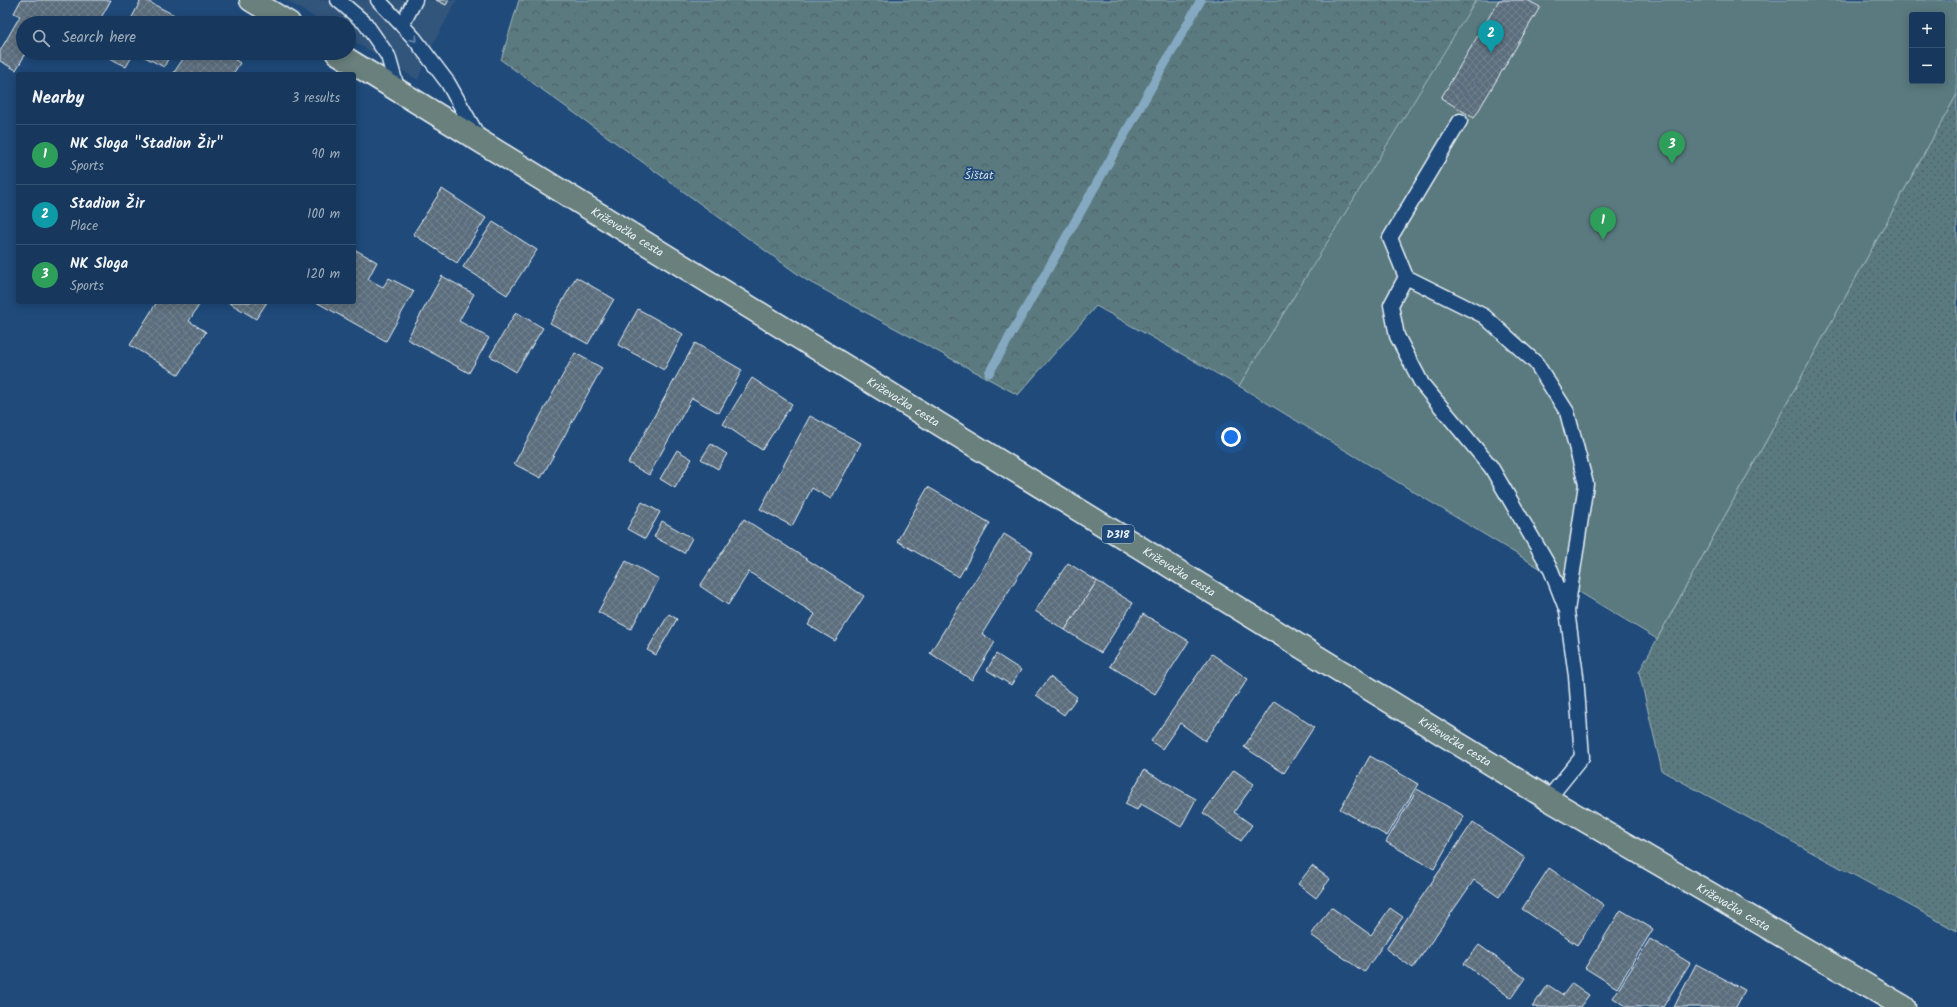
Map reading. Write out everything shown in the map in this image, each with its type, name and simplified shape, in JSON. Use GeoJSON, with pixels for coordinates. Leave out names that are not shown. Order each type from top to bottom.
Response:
{"type":"FeatureCollection","features":[{"type":"Feature","properties":{"kind":"main road"},"geometry":{"type":"LineString","coordinates":[[252,0],[278,16]]}},
{"type":"Feature","properties":{"kind":"main road","name":"Križevačka cesta"},"geometry":{"type":"LineString","coordinates":[[348,60],[1548,799],[1904,1007]]}},
{"type":"Feature","properties":{"kind":"lane"},"geometry":{"type":"LineString","coordinates":[[338,0],[365,23],[388,56],[398,91]]}},
{"type":"Feature","properties":{"kind":"lane"},"geometry":{"type":"LineString","coordinates":[[378,0],[414,38],[448,83],[482,142]]}},
{"type":"Feature","properties":{"kind":"lane"},"geometry":{"type":"LineString","coordinates":[[402,25],[415,0]]}},
{"type":"Feature","properties":{"kind":"lane"},"geometry":{"type":"LineString","coordinates":[[1460,121],[1390,238],[1406,277],[1484,316],[1536,363],[1567,412],[1586,484],[1567,611]]}},
{"type":"Feature","properties":{"kind":"lane"},"geometry":{"type":"LineString","coordinates":[[1406,277],[1391,305],[1397,336],[1422,384],[1491,467],[1551,570],[1567,611],[1576,676],[1582,757],[1548,799]]}},
{"type":"Feature","properties":{"kind":"shaded area"},"geometry":{"type":"Polygon","coordinates":[[[286,0],[457,0],[427,55],[418,80],[356,42],[356,16],[312,16],[286,0]]]}},
{"type":"Feature","properties":{"kind":"green space","name":"Šištat"},"geometry":{"type":"Polygon","coordinates":[[[519,0],[1477,0],[1239,386],[1096,306],[1018,395],[806,280],[501,60],[519,0]]]}},
{"type":"Feature","properties":{"kind":"green space"},"geometry":{"type":"Polygon","coordinates":[[[1476,0],[1957,0],[1957,94],[1657,639],[1239,386],[1476,0]]]}},
{"type":"Feature","properties":{"kind":"green space"},"geometry":{"type":"Polygon","coordinates":[[[1957,94],[1957,931],[1662,771],[1639,672],[1957,94]]]}},
{"type":"Feature","properties":{"kind":"building"},"geometry":{"type":"Polygon","coordinates":[[[21,0],[111,0],[102,16],[20,16],[14,13],[21,0]]]}},
{"type":"Feature","properties":{"kind":"building"},"geometry":{"type":"Polygon","coordinates":[[[141,0],[145,0],[176,16],[133,16],[141,0]]]}},
{"type":"Feature","properties":{"kind":"building"},"geometry":{"type":"Polygon","coordinates":[[[436,0],[449,0],[446,5],[436,0]]]}},
{"type":"Feature","properties":{"kind":"building"},"geometry":{"type":"Polygon","coordinates":[[[1499,0],[1527,0],[1540,7],[1474,118],[1441,98],[1499,0]]]}},
{"type":"Feature","properties":{"kind":"building"},"geometry":{"type":"Polygon","coordinates":[[[16,23],[16,60],[22,60],[16,70],[0,61],[0,51],[16,23]]]}},
{"type":"Feature","properties":{"kind":"building"},"geometry":{"type":"Polygon","coordinates":[[[114,60],[130,60],[126,67],[114,60]]]}},
{"type":"Feature","properties":{"kind":"building"},"geometry":{"type":"Polygon","coordinates":[[[150,60],[168,60],[164,67],[150,60]]]}},
{"type":"Feature","properties":{"kind":"building"},"geometry":{"type":"Polygon","coordinates":[[[182,60],[236,60],[240,63],[234,72],[174,72],[182,60]]]}},
{"type":"Feature","properties":{"kind":"building"},"geometry":{"type":"Polygon","coordinates":[[[442,189],[486,218],[457,263],[413,234],[442,189]]]}},
{"type":"Feature","properties":{"kind":"building"},"geometry":{"type":"Polygon","coordinates":[[[493,222],[537,250],[507,295],[463,267],[493,222]]]}},
{"type":"Feature","properties":{"kind":"building"},"geometry":{"type":"Polygon","coordinates":[[[356,250],[377,262],[368,279],[383,287],[389,278],[414,291],[386,341],[320,304],[356,304],[356,250]]]}},
{"type":"Feature","properties":{"kind":"building"},"geometry":{"type":"Polygon","coordinates":[[[442,276],[474,294],[459,321],[489,338],[469,373],[407,339],[442,276]]]}},
{"type":"Feature","properties":{"kind":"building"},"geometry":{"type":"Polygon","coordinates":[[[576,277],[614,299],[588,344],[550,323],[576,277]]]}},
{"type":"Feature","properties":{"kind":"building"},"geometry":{"type":"Polygon","coordinates":[[[156,304],[200,304],[189,321],[206,332],[179,375],[130,345],[156,304]]]}},
{"type":"Feature","properties":{"kind":"building"},"geometry":{"type":"Polygon","coordinates":[[[231,304],[266,304],[256,319],[231,304]]]}},
{"type":"Feature","properties":{"kind":"building"},"geometry":{"type":"Polygon","coordinates":[[[638,309],[683,334],[664,370],[618,345],[638,309]]]}},
{"type":"Feature","properties":{"kind":"building"},"geometry":{"type":"Polygon","coordinates":[[[516,312],[543,328],[516,372],[490,356],[516,312]]]}},
{"type":"Feature","properties":{"kind":"building"},"geometry":{"type":"Polygon","coordinates":[[[695,343],[742,370],[719,413],[692,398],[649,475],[628,463],[695,343]]]}},
{"type":"Feature","properties":{"kind":"building"},"geometry":{"type":"Polygon","coordinates":[[[575,353],[602,368],[541,478],[514,464],[575,353]]]}},
{"type":"Feature","properties":{"kind":"building"},"geometry":{"type":"Polygon","coordinates":[[[752,378],[792,404],[762,450],[723,424],[752,378]]]}},
{"type":"Feature","properties":{"kind":"building"},"geometry":{"type":"Polygon","coordinates":[[[810,416],[861,443],[831,499],[812,488],[792,526],[760,509],[810,416]]]}},
{"type":"Feature","properties":{"kind":"building"},"geometry":{"type":"Polygon","coordinates":[[[711,444],[727,454],[718,469],[701,459],[711,444]]]}},
{"type":"Feature","properties":{"kind":"building"},"geometry":{"type":"Polygon","coordinates":[[[677,450],[692,459],[675,488],[660,479],[677,450]]]}},
{"type":"Feature","properties":{"kind":"building"},"geometry":{"type":"Polygon","coordinates":[[[928,487],[990,523],[959,577],[897,541],[928,487]]]}},
{"type":"Feature","properties":{"kind":"building"},"geometry":{"type":"Polygon","coordinates":[[[642,502],[660,512],[645,539],[627,529],[642,502]]]}},
{"type":"Feature","properties":{"kind":"building"},"geometry":{"type":"Polygon","coordinates":[[[744,519],[864,596],[835,641],[808,625],[815,614],[749,572],[728,605],[700,586],[744,519]]]}},
{"type":"Feature","properties":{"kind":"building"},"geometry":{"type":"Polygon","coordinates":[[[662,521],[692,538],[684,553],[654,537],[662,521]]]}},
{"type":"Feature","properties":{"kind":"building"},"geometry":{"type":"Polygon","coordinates":[[[1004,534],[1033,552],[982,634],[995,642],[972,680],[930,653],[1004,534]]]}},
{"type":"Feature","properties":{"kind":"building"},"geometry":{"type":"Polygon","coordinates":[[[626,561],[659,579],[631,629],[598,612],[626,561]]]}},
{"type":"Feature","properties":{"kind":"building"},"geometry":{"type":"Polygon","coordinates":[[[1068,563],[1097,581],[1065,630],[1035,611],[1068,563]]]}},
{"type":"Feature","properties":{"kind":"building"},"geometry":{"type":"Polygon","coordinates":[[[1097,581],[1133,603],[1101,653],[1065,630],[1097,581]]]}},
{"type":"Feature","properties":{"kind":"building"},"geometry":{"type":"Polygon","coordinates":[[[669,614],[677,619],[656,655],[647,650],[669,614]]]}},
{"type":"Feature","properties":{"kind":"building"},"geometry":{"type":"Polygon","coordinates":[[[1143,614],[1189,641],[1155,694],[1110,666],[1143,614]]]}},
{"type":"Feature","properties":{"kind":"building"},"geometry":{"type":"Polygon","coordinates":[[[996,654],[1021,670],[1011,685],[987,670],[996,654]]]}},
{"type":"Feature","properties":{"kind":"building"},"geometry":{"type":"Polygon","coordinates":[[[1212,654],[1248,679],[1205,741],[1180,723],[1162,749],[1151,741],[1212,654]]]}},
{"type":"Feature","properties":{"kind":"building"},"geometry":{"type":"Polygon","coordinates":[[[1050,677],[1077,697],[1064,715],[1036,695],[1050,677]]]}},
{"type":"Feature","properties":{"kind":"building"},"geometry":{"type":"Polygon","coordinates":[[[1274,701],[1314,727],[1284,773],[1244,747],[1274,701]]]}},
{"type":"Feature","properties":{"kind":"building"},"geometry":{"type":"Polygon","coordinates":[[[1370,756],[1418,784],[1387,836],[1340,809],[1370,756]]]}},
{"type":"Feature","properties":{"kind":"building"},"geometry":{"type":"Polygon","coordinates":[[[1144,770],[1196,799],[1181,827],[1141,804],[1137,810],[1125,804],[1144,770]]]}},
{"type":"Feature","properties":{"kind":"building"},"geometry":{"type":"Polygon","coordinates":[[[1234,770],[1254,784],[1234,812],[1252,825],[1241,841],[1203,813],[1234,770]]]}},
{"type":"Feature","properties":{"kind":"building"},"geometry":{"type":"Polygon","coordinates":[[[1417,789],[1464,816],[1434,869],[1386,842],[1417,789]]]}},
{"type":"Feature","properties":{"kind":"building"},"geometry":{"type":"Polygon","coordinates":[[[1473,822],[1525,858],[1499,897],[1474,880],[1413,968],[1386,949],[1473,822]]]}},
{"type":"Feature","properties":{"kind":"building"},"geometry":{"type":"Polygon","coordinates":[[[1312,866],[1330,879],[1316,898],[1298,884],[1312,866]]]}},
{"type":"Feature","properties":{"kind":"building"},"geometry":{"type":"Polygon","coordinates":[[[1549,868],[1604,905],[1577,945],[1522,909],[1549,868]]]}},
{"type":"Feature","properties":{"kind":"building"},"geometry":{"type":"Polygon","coordinates":[[[1331,907],[1371,935],[1390,908],[1403,917],[1364,972],[1311,935],[1331,907]]]}},
{"type":"Feature","properties":{"kind":"building"},"geometry":{"type":"Polygon","coordinates":[[[1621,910],[1653,929],[1617,988],[1585,968],[1621,910]]]}},
{"type":"Feature","properties":{"kind":"building"},"geometry":{"type":"Polygon","coordinates":[[[1650,939],[1690,963],[1663,1007],[1628,1007],[1613,998],[1650,939]]]}},
{"type":"Feature","properties":{"kind":"building"},"geometry":{"type":"Polygon","coordinates":[[[1479,945],[1525,978],[1511,998],[1464,964],[1479,945]]]}},
{"type":"Feature","properties":{"kind":"building"},"geometry":{"type":"Polygon","coordinates":[[[1696,964],[1745,990],[1736,1007],[1674,1007],[1696,964]]]}},
{"type":"Feature","properties":{"kind":"building"},"geometry":{"type":"Polygon","coordinates":[[[1572,983],[1589,995],[1580,1007],[1532,1007],[1548,985],[1563,995],[1572,983]]]}},
{"type":"Feature","properties":{"kind":"waterway"},"geometry":{"type":"LineString","coordinates":[[989,373],[1201,0]]}},
{"type":"Feature","properties":{"kind":"place","name":"Stadion Žir"},"geometry":{"type":"Point","coordinates":[1491,53]}},
{"type":"Feature","properties":{"kind":"place","name":"NK Sloga"},"geometry":{"type":"Point","coordinates":[1672,164]}},
{"type":"Feature","properties":{"kind":"place","name":"NK Sloga \"Stadion Žir\""},"geometry":{"type":"Point","coordinates":[1603,240]}}]}
